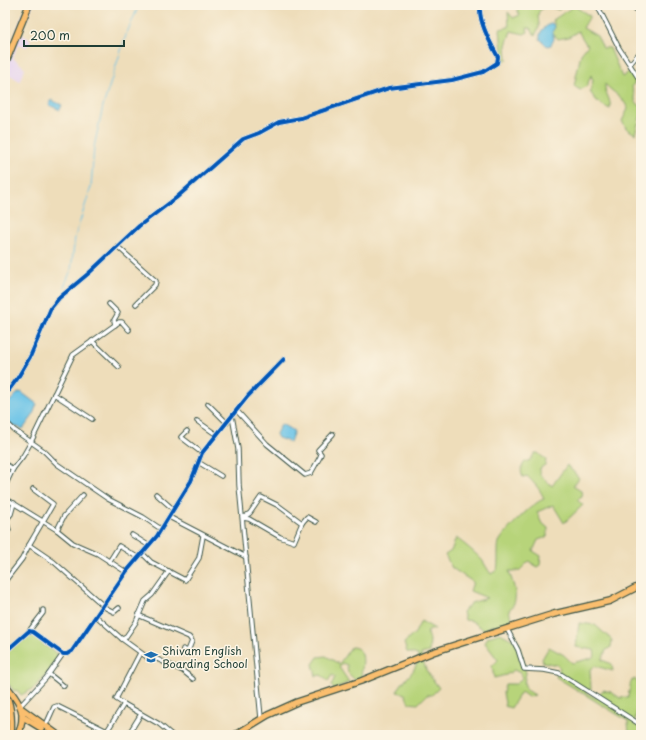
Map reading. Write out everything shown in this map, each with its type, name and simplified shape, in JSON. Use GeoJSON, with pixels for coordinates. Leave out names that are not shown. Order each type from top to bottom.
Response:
{"type":"FeatureCollection","features":[{"type":"Feature","properties":{"kind":"main road"},"geometry":{"type":"LineString","coordinates":[[5,64],[29,5]]}},
{"type":"Feature","properties":{"kind":"main road"},"geometry":{"type":"LineString","coordinates":[[235,735],[261,718],[297,702],[373,676],[433,652],[561,612],[610,600],[641,585]]}},
{"type":"Feature","properties":{"kind":"main road"},"geometry":{"type":"LineString","coordinates":[[5,684],[21,707],[45,727],[58,735]]}},
{"type":"Feature","properties":{"kind":"main road"},"geometry":{"type":"LineString","coordinates":[[5,693],[9,700],[12,728],[11,735]]}},
{"type":"Feature","properties":{"kind":"main road"},"geometry":{"type":"LineString","coordinates":[[9,700],[15,697]]}},
{"type":"Feature","properties":{"kind":"main road"},"geometry":{"type":"LineString","coordinates":[[12,728],[19,733],[23,717],[21,707]]}},
{"type":"Feature","properties":{"kind":"main road"},"geometry":{"type":"LineString","coordinates":[[23,717],[52,735]]}},
{"type":"Feature","properties":{"kind":"street"},"geometry":{"type":"LineString","coordinates":[[5,395],[17,379],[30,357],[51,308],[59,298],[89,273],[139,226],[176,198],[243,139],[259,133],[279,122],[301,118],[389,88],[467,77],[492,67],[497,63],[498,58],[481,15],[481,5]]}},
{"type":"Feature","properties":{"kind":"street"},"geometry":{"type":"LineString","coordinates":[[596,5],[641,82]]}},
{"type":"Feature","properties":{"kind":"street"},"geometry":{"type":"LineString","coordinates":[[629,5],[641,12]]}},
{"type":"Feature","properties":{"kind":"street"},"geometry":{"type":"LineString","coordinates":[[630,64],[641,50]]}},
{"type":"Feature","properties":{"kind":"street"},"geometry":{"type":"LineString","coordinates":[[117,246],[156,281],[155,285],[136,304]]}},
{"type":"Feature","properties":{"kind":"street"},"geometry":{"type":"LineString","coordinates":[[109,304],[118,313],[114,320],[115,325]]}},
{"type":"Feature","properties":{"kind":"street"},"geometry":{"type":"LineString","coordinates":[[5,486],[13,469],[24,456],[73,355],[115,325],[122,322],[130,330]]}},
{"type":"Feature","properties":{"kind":"street"},"geometry":{"type":"LineString","coordinates":[[92,341],[120,367]]}},
{"type":"Feature","properties":{"kind":"street"},"geometry":{"type":"LineString","coordinates":[[29,631],[33,632],[63,654],[68,654],[72,650],[137,557],[158,536],[191,481],[202,453],[248,396],[284,359]]}},
{"type":"Feature","properties":{"kind":"street"},"geometry":{"type":"LineString","coordinates":[[54,394],[92,419]]}},
{"type":"Feature","properties":{"kind":"street"},"geometry":{"type":"LineString","coordinates":[[208,404],[227,423]]}},
{"type":"Feature","properties":{"kind":"street"},"geometry":{"type":"LineString","coordinates":[[237,411],[260,434],[267,444],[305,475],[311,473],[321,454],[318,450],[333,434]]}},
{"type":"Feature","properties":{"kind":"street"},"geometry":{"type":"LineString","coordinates":[[232,416],[238,450],[239,485],[261,718]]}},
{"type":"Feature","properties":{"kind":"street"},"geometry":{"type":"LineString","coordinates":[[5,421],[14,430],[57,464],[108,499],[143,517],[161,529]]}},
{"type":"Feature","properties":{"kind":"street"},"geometry":{"type":"LineString","coordinates":[[197,421],[217,435]]}},
{"type":"Feature","properties":{"kind":"street"},"geometry":{"type":"LineString","coordinates":[[187,431],[181,437],[202,453]]}},
{"type":"Feature","properties":{"kind":"street"},"geometry":{"type":"LineString","coordinates":[[198,462],[221,476]]}},
{"type":"Feature","properties":{"kind":"street"},"geometry":{"type":"LineString","coordinates":[[5,464],[13,469]]}},
{"type":"Feature","properties":{"kind":"street"},"geometry":{"type":"LineString","coordinates":[[5,581],[22,559],[53,504],[33,489]]}},
{"type":"Feature","properties":{"kind":"street"},"geometry":{"type":"LineString","coordinates":[[156,494],[173,509]]}},
{"type":"Feature","properties":{"kind":"street"},"geometry":{"type":"LineString","coordinates":[[58,530],[64,516],[83,495]]}},
{"type":"Feature","properties":{"kind":"street"},"geometry":{"type":"LineString","coordinates":[[243,518],[250,513],[261,497],[279,506],[302,523]]}},
{"type":"Feature","properties":{"kind":"street"},"geometry":{"type":"LineString","coordinates":[[5,498],[58,530],[73,543],[98,554],[126,572]]}},
{"type":"Feature","properties":{"kind":"street"},"geometry":{"type":"LineString","coordinates":[[10,530],[6,520],[14,503]]}},
{"type":"Feature","properties":{"kind":"street"},"geometry":{"type":"LineString","coordinates":[[169,517],[246,557]]}},
{"type":"Feature","properties":{"kind":"street"},"geometry":{"type":"LineString","coordinates":[[243,518],[249,519],[272,533],[294,542],[302,523],[307,517],[316,522]]}},
{"type":"Feature","properties":{"kind":"street"},"geometry":{"type":"LineString","coordinates":[[132,535],[148,546]]}},
{"type":"Feature","properties":{"kind":"street"},"geometry":{"type":"LineString","coordinates":[[142,553],[151,562],[185,580],[199,558],[203,536]]}},
{"type":"Feature","properties":{"kind":"street"},"geometry":{"type":"LineString","coordinates":[[29,545],[54,562],[102,606],[114,612],[119,608]]}},
{"type":"Feature","properties":{"kind":"street"},"geometry":{"type":"LineString","coordinates":[[109,562],[119,546],[137,557]]}},
{"type":"Feature","properties":{"kind":"street"},"geometry":{"type":"LineString","coordinates":[[122,639],[132,628],[145,601],[152,595],[169,571]]}},
{"type":"Feature","properties":{"kind":"street"},"geometry":{"type":"LineString","coordinates":[[5,652],[29,631],[43,613],[43,610]]}},
{"type":"Feature","properties":{"kind":"street"},"geometry":{"type":"LineString","coordinates":[[138,615],[190,637],[192,641],[188,651],[183,649]]}},
{"type":"Feature","properties":{"kind":"street"},"geometry":{"type":"LineString","coordinates":[[96,616],[140,653],[151,660],[157,659],[182,671],[193,679]]}},
{"type":"Feature","properties":{"kind":"street"},"geometry":{"type":"LineString","coordinates":[[507,629],[518,650],[524,669],[544,670],[559,673],[641,725]]}},
{"type":"Feature","properties":{"kind":"street"},"geometry":{"type":"LineString","coordinates":[[140,653],[116,699],[159,724],[172,735]]}},
{"type":"Feature","properties":{"kind":"street"},"geometry":{"type":"LineString","coordinates":[[21,707],[49,674],[63,654]]}},
{"type":"Feature","properties":{"kind":"street"},"geometry":{"type":"LineString","coordinates":[[49,674],[64,686]]}},
{"type":"Feature","properties":{"kind":"street"},"geometry":{"type":"LineString","coordinates":[[45,727],[54,707],[57,706],[107,731],[124,704]]}},
{"type":"Feature","properties":{"kind":"street"},"geometry":{"type":"LineString","coordinates":[[128,735],[141,714]]}},
{"type":"Feature","properties":{"kind":"shaded area"},"geometry":{"type":"Polygon","coordinates":[[[26,5],[33,5],[21,34],[31,40],[27,47],[18,44],[13,58],[25,68],[20,81],[5,72],[5,60],[26,5]]]}},
{"type":"Feature","properties":{"kind":"green space"},"geometry":{"type":"Polygon","coordinates":[[[521,5],[561,5],[559,10],[547,6],[539,11],[539,28],[535,35],[530,28],[527,28],[528,32],[524,34],[511,31],[506,45],[507,60],[503,62],[500,29],[509,27],[508,12],[513,18],[520,15],[517,10],[521,5]]]}},
{"type":"Feature","properties":{"kind":"green space"},"geometry":{"type":"Polygon","coordinates":[[[574,6],[590,16],[583,28],[597,36],[603,48],[610,48],[622,77],[630,71],[636,81],[632,86],[636,103],[641,106],[641,114],[635,134],[626,128],[622,121],[628,109],[626,104],[605,84],[610,102],[610,109],[598,102],[590,91],[593,81],[591,75],[587,86],[580,90],[574,86],[581,54],[588,45],[578,31],[569,37],[558,39],[552,32],[555,27],[553,20],[574,6]]]}},
{"type":"Feature","properties":{"kind":"green space"},"geometry":{"type":"Polygon","coordinates":[[[535,453],[538,453],[546,460],[545,465],[540,468],[540,475],[552,486],[567,465],[579,478],[573,486],[581,491],[582,497],[577,500],[583,505],[564,523],[553,505],[537,512],[541,522],[548,528],[547,537],[538,540],[533,551],[541,556],[540,565],[537,567],[529,561],[519,571],[509,571],[515,592],[515,601],[509,610],[512,622],[505,623],[502,628],[497,628],[493,625],[484,630],[472,621],[465,620],[463,612],[471,603],[487,598],[470,591],[473,582],[452,568],[445,555],[451,551],[456,538],[480,558],[491,574],[497,570],[498,545],[502,537],[526,511],[544,499],[535,484],[527,476],[523,477],[521,473],[525,462],[530,460],[535,453]]]}},
{"type":"Feature","properties":{"kind":"green space"},"geometry":{"type":"Polygon","coordinates":[[[421,621],[435,629],[428,631],[427,635],[430,640],[429,652],[421,654],[426,670],[439,688],[432,695],[427,695],[418,704],[409,703],[405,694],[397,692],[412,672],[417,662],[418,655],[407,652],[404,643],[415,633],[421,621]]]}},
{"type":"Feature","properties":{"kind":"green space"},"geometry":{"type":"Polygon","coordinates":[[[579,623],[595,625],[612,640],[611,647],[606,650],[602,660],[612,664],[613,671],[595,666],[590,669],[591,689],[585,692],[596,698],[603,690],[611,692],[620,698],[628,697],[631,681],[635,679],[641,688],[641,710],[640,709],[637,711],[634,724],[641,729],[639,735],[629,735],[628,721],[556,677],[560,668],[557,665],[543,662],[542,659],[549,647],[564,655],[572,663],[592,658],[595,655],[594,650],[576,647],[579,623]]]}},
{"type":"Feature","properties":{"kind":"green space"},"geometry":{"type":"Polygon","coordinates":[[[29,633],[59,655],[46,676],[33,689],[21,695],[17,690],[14,691],[5,679],[5,654],[29,633]]]}},
{"type":"Feature","properties":{"kind":"green space"},"geometry":{"type":"Polygon","coordinates":[[[500,633],[519,643],[526,673],[524,683],[527,690],[535,695],[528,697],[521,692],[511,708],[504,706],[505,703],[503,693],[505,684],[516,684],[522,678],[520,673],[514,670],[506,675],[494,678],[492,666],[498,660],[485,643],[488,637],[500,633]]]}},
{"type":"Feature","properties":{"kind":"green space"},"geometry":{"type":"Polygon","coordinates":[[[351,647],[357,648],[362,655],[363,665],[361,680],[356,681],[348,673],[347,665],[342,663],[339,667],[349,682],[334,689],[331,686],[335,677],[332,675],[328,681],[321,675],[316,676],[313,664],[318,657],[326,656],[339,664],[351,647]]]}},
{"type":"Feature","properties":{"kind":"water"},"geometry":{"type":"Polygon","coordinates":[[[552,23],[555,27],[552,32],[554,39],[551,45],[547,46],[540,39],[540,33],[545,27],[552,23]]]}},
{"type":"Feature","properties":{"kind":"water"},"geometry":{"type":"Polygon","coordinates":[[[51,100],[62,105],[60,110],[49,105],[51,100]]]}},
{"type":"Feature","properties":{"kind":"water"},"geometry":{"type":"Polygon","coordinates":[[[21,392],[37,404],[32,417],[23,429],[12,425],[5,419],[5,406],[18,393],[21,392]]]}},
{"type":"Feature","properties":{"kind":"water"},"geometry":{"type":"Polygon","coordinates":[[[281,424],[294,431],[290,442],[278,438],[276,434],[281,424]]]}},
{"type":"Feature","properties":{"kind":"waterway"},"geometry":{"type":"LineString","coordinates":[[64,287],[71,270],[75,237],[91,187],[94,147],[103,106],[126,35],[139,5]]}},
{"type":"Feature","properties":{"kind":"cycle path"},"geometry":{"type":"LineString","coordinates":[[5,395],[17,379],[30,357],[51,308],[59,298],[89,273],[139,226],[176,198],[243,139],[259,133],[279,122],[301,118],[389,88],[452,80],[483,72],[497,63],[498,57],[489,39],[481,17],[481,5]]}},
{"type":"Feature","properties":{"kind":"cycle path"},"geometry":{"type":"LineString","coordinates":[[5,652],[29,631],[33,632],[63,654],[67,654],[72,651],[126,572],[157,536],[191,481],[202,453],[248,396],[284,359]]}},
{"type":"Feature","properties":{"kind":"place","name":"Shivam English Boarding School"},"geometry":{"type":"Point","coordinates":[151,657]}}]}
